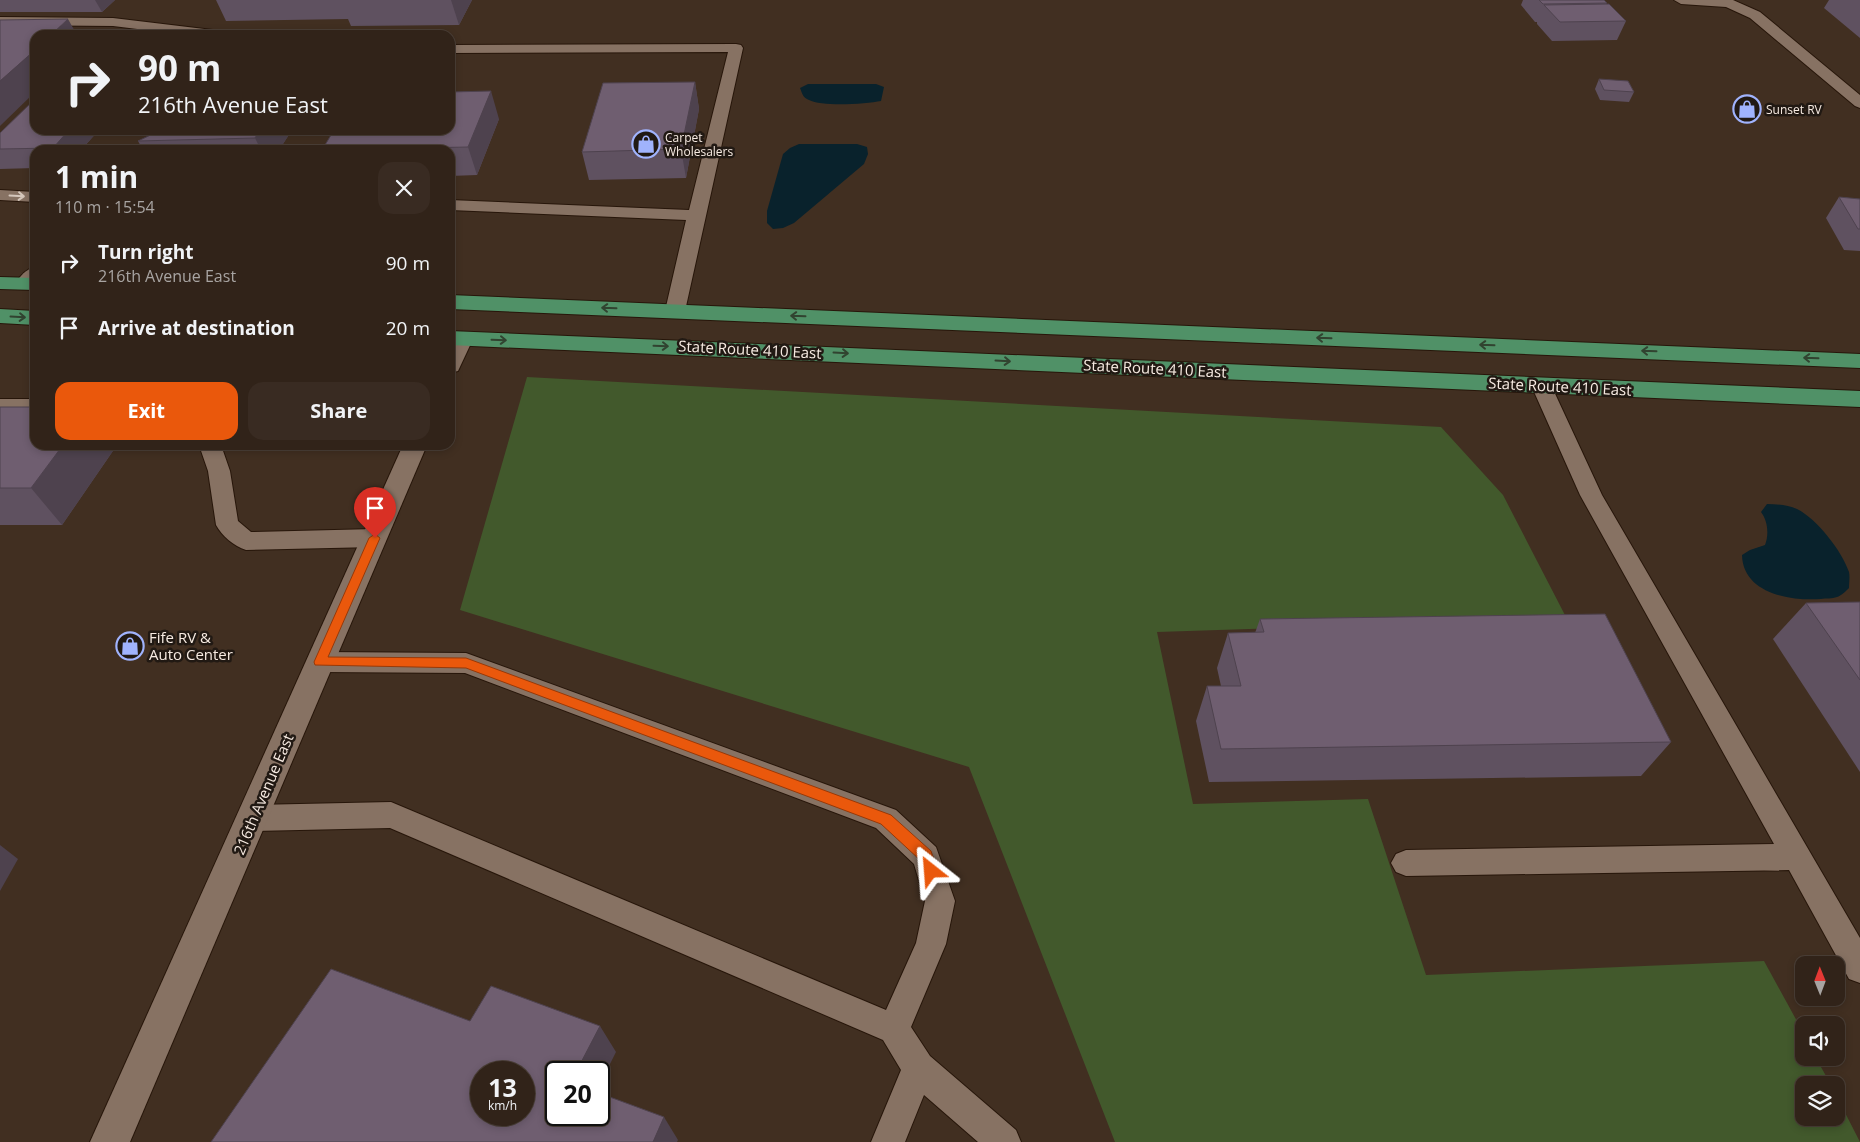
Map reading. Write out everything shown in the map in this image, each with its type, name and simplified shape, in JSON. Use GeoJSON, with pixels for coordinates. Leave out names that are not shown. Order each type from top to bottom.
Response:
{"type":"FeatureCollection","features":[{"type":"Feature","properties":{"kind":"main road"},"geometry":{"type":"LineString","coordinates":[[0,283],[30,280]]}},
{"type":"Feature","properties":{"kind":"main road"},"geometry":{"type":"LineString","coordinates":[[455,302],[1860,360]]}},
{"type":"Feature","properties":{"kind":"main road"},"geometry":{"type":"LineString","coordinates":[[0,316],[30,318]]}},
{"type":"Feature","properties":{"kind":"main road","name":"State Route 410 East"},"geometry":{"type":"LineString","coordinates":[[456,338],[1860,399]]}},
{"type":"Feature","properties":{"kind":"street","name":"216th Avenue East"},"geometry":{"type":"LineString","coordinates":[[110,1142],[414,450]]}},
{"type":"Feature","properties":{"kind":"lane"},"geometry":{"type":"LineString","coordinates":[[1681,0],[1728,3],[1755,15],[1860,103]]}},
{"type":"Feature","properties":{"kind":"lane"},"geometry":{"type":"LineString","coordinates":[[0,21],[113,22],[179,30]]}},
{"type":"Feature","properties":{"kind":"lane"},"geometry":{"type":"LineString","coordinates":[[455,49],[736,48],[675,311]]}},
{"type":"Feature","properties":{"kind":"lane"},"geometry":{"type":"LineString","coordinates":[[0,195],[30,197]]}},
{"type":"Feature","properties":{"kind":"lane"},"geometry":{"type":"LineString","coordinates":[[455,205],[696,215]]}},
{"type":"Feature","properties":{"kind":"lane"},"geometry":{"type":"LineString","coordinates":[[1541,385],[1591,495],[1860,968]]}},
{"type":"Feature","properties":{"kind":"lane"},"geometry":{"type":"LineString","coordinates":[[0,406],[30,406]]}},
{"type":"Feature","properties":{"kind":"lane"},"geometry":{"type":"LineString","coordinates":[[212,450],[219,471],[227,525],[246,541],[375,538]]}},
{"type":"Feature","properties":{"kind":"lane"},"geometry":{"type":"LineString","coordinates":[[320,662],[466,663],[886,819],[926,856],[940,901],[931,944],[894,1029]]}},
{"type":"Feature","properties":{"kind":"lane"},"geometry":{"type":"LineString","coordinates":[[253,818],[392,814],[894,1029],[918,1068],[1004,1142]]}},
{"type":"Feature","properties":{"kind":"lane"},"geometry":{"type":"LineString","coordinates":[[1406,863],[1797,857]]}},
{"type":"Feature","properties":{"kind":"lane"},"geometry":{"type":"LineString","coordinates":[[888,1142],[918,1068]]}},
{"type":"Feature","properties":{"kind":"green space"},"geometry":{"type":"Polygon","coordinates":[[[527,377],[1441,427],[1503,495],[1567,619],[1157,632],[1193,804],[1368,799],[1426,975],[1764,961],[1795,1018],[1795,1066],[1820,1066],[1826,1076],[1795,1076],[1795,1126],[1845,1126],[1845,1113],[1860,1142],[1115,1142],[969,767],[460,610],[527,377]]]}},
{"type":"Feature","properties":{"kind":"water"},"geometry":{"type":"Polygon","coordinates":[[[808,84],[876,84],[884,87],[881,101],[855,104],[824,104],[805,98],[800,88],[808,84]]]}},
{"type":"Feature","properties":{"kind":"water"},"geometry":{"type":"Polygon","coordinates":[[[799,144],[857,144],[867,147],[868,154],[864,164],[794,223],[783,228],[773,229],[767,223],[767,211],[783,154],[799,144]]]}},
{"type":"Feature","properties":{"kind":"water"},"geometry":{"type":"Polygon","coordinates":[[[1767,504],[1797,509],[1813,520],[1828,536],[1841,555],[1849,572],[1849,588],[1845,592],[1833,598],[1796,598],[1771,592],[1760,587],[1751,579],[1744,568],[1742,555],[1765,545],[1767,528],[1761,512],[1767,504]]]}},
{"type":"Feature","properties":{"kind":"building"},"geometry":{"type":"Polygon","coordinates":[[[1539,0],[1604,0],[1607,3],[1543,4],[1539,0]]]}},
{"type":"Feature","properties":{"kind":"building"},"geometry":{"type":"Polygon","coordinates":[[[1609,4],[1626,21],[1560,22],[1544,5],[1609,4]]]}},
{"type":"Feature","properties":{"kind":"building"},"geometry":{"type":"Polygon","coordinates":[[[68,19],[56,30],[30,30],[30,54],[0,81],[0,20],[68,19]]]}},
{"type":"Feature","properties":{"kind":"building"},"geometry":{"type":"Polygon","coordinates":[[[1599,79],[1628,81],[1634,92],[1604,90],[1599,79]]]}},
{"type":"Feature","properties":{"kind":"building"},"geometry":{"type":"Polygon","coordinates":[[[695,82],[681,149],[582,152],[603,83],[695,82]]]}},
{"type":"Feature","properties":{"kind":"building"},"geometry":{"type":"Polygon","coordinates":[[[491,91],[468,147],[455,147],[455,145],[325,145],[331,135],[455,135],[455,92],[491,91]]]}},
{"type":"Feature","properties":{"kind":"building"},"geometry":{"type":"Polygon","coordinates":[[[30,104],[30,135],[65,135],[56,145],[30,145],[30,148],[0,149],[0,133],[30,104]]]}},
{"type":"Feature","properties":{"kind":"building"},"geometry":{"type":"Polygon","coordinates":[[[151,135],[257,135],[255,138],[138,141],[151,135]]]}},
{"type":"Feature","properties":{"kind":"building"},"geometry":{"type":"Polygon","coordinates":[[[1839,197],[1860,199],[1860,229],[1858,229],[1839,197]]]}},
{"type":"Feature","properties":{"kind":"building"},"geometry":{"type":"Polygon","coordinates":[[[0,407],[30,407],[30,450],[59,450],[31,488],[0,488],[0,407]]]}},
{"type":"Feature","properties":{"kind":"building"},"geometry":{"type":"Polygon","coordinates":[[[1860,602],[1860,680],[1806,603],[1860,602]]]}},
{"type":"Feature","properties":{"kind":"building"},"geometry":{"type":"Polygon","coordinates":[[[1605,614],[1671,742],[1221,749],[1207,686],[1241,686],[1228,633],[1264,632],[1260,619],[1605,614]]]}},
{"type":"Feature","properties":{"kind":"building"},"geometry":{"type":"Polygon","coordinates":[[[331,969],[470,1021],[491,986],[600,1026],[582,1061],[545,1061],[545,1126],[610,1126],[610,1097],[664,1117],[653,1142],[211,1142],[331,969]]]}},
{"type":"Feature","properties":{"kind":"place","name":"Sunset RV"},"geometry":{"type":"Point","coordinates":[1747,109]}},
{"type":"Feature","properties":{"kind":"place","name":"Carpet Wholesalers"},"geometry":{"type":"Point","coordinates":[646,144]}},
{"type":"Feature","properties":{"kind":"place","name":"Fife RV & Auto Center"},"geometry":{"type":"Point","coordinates":[130,646]}},
{"type":"Feature","properties":{"kind":"route"},"geometry":{"type":"LineString","coordinates":[[375,538],[320,662],[466,663],[886,819],[926,856],[931,871]]}}]}
